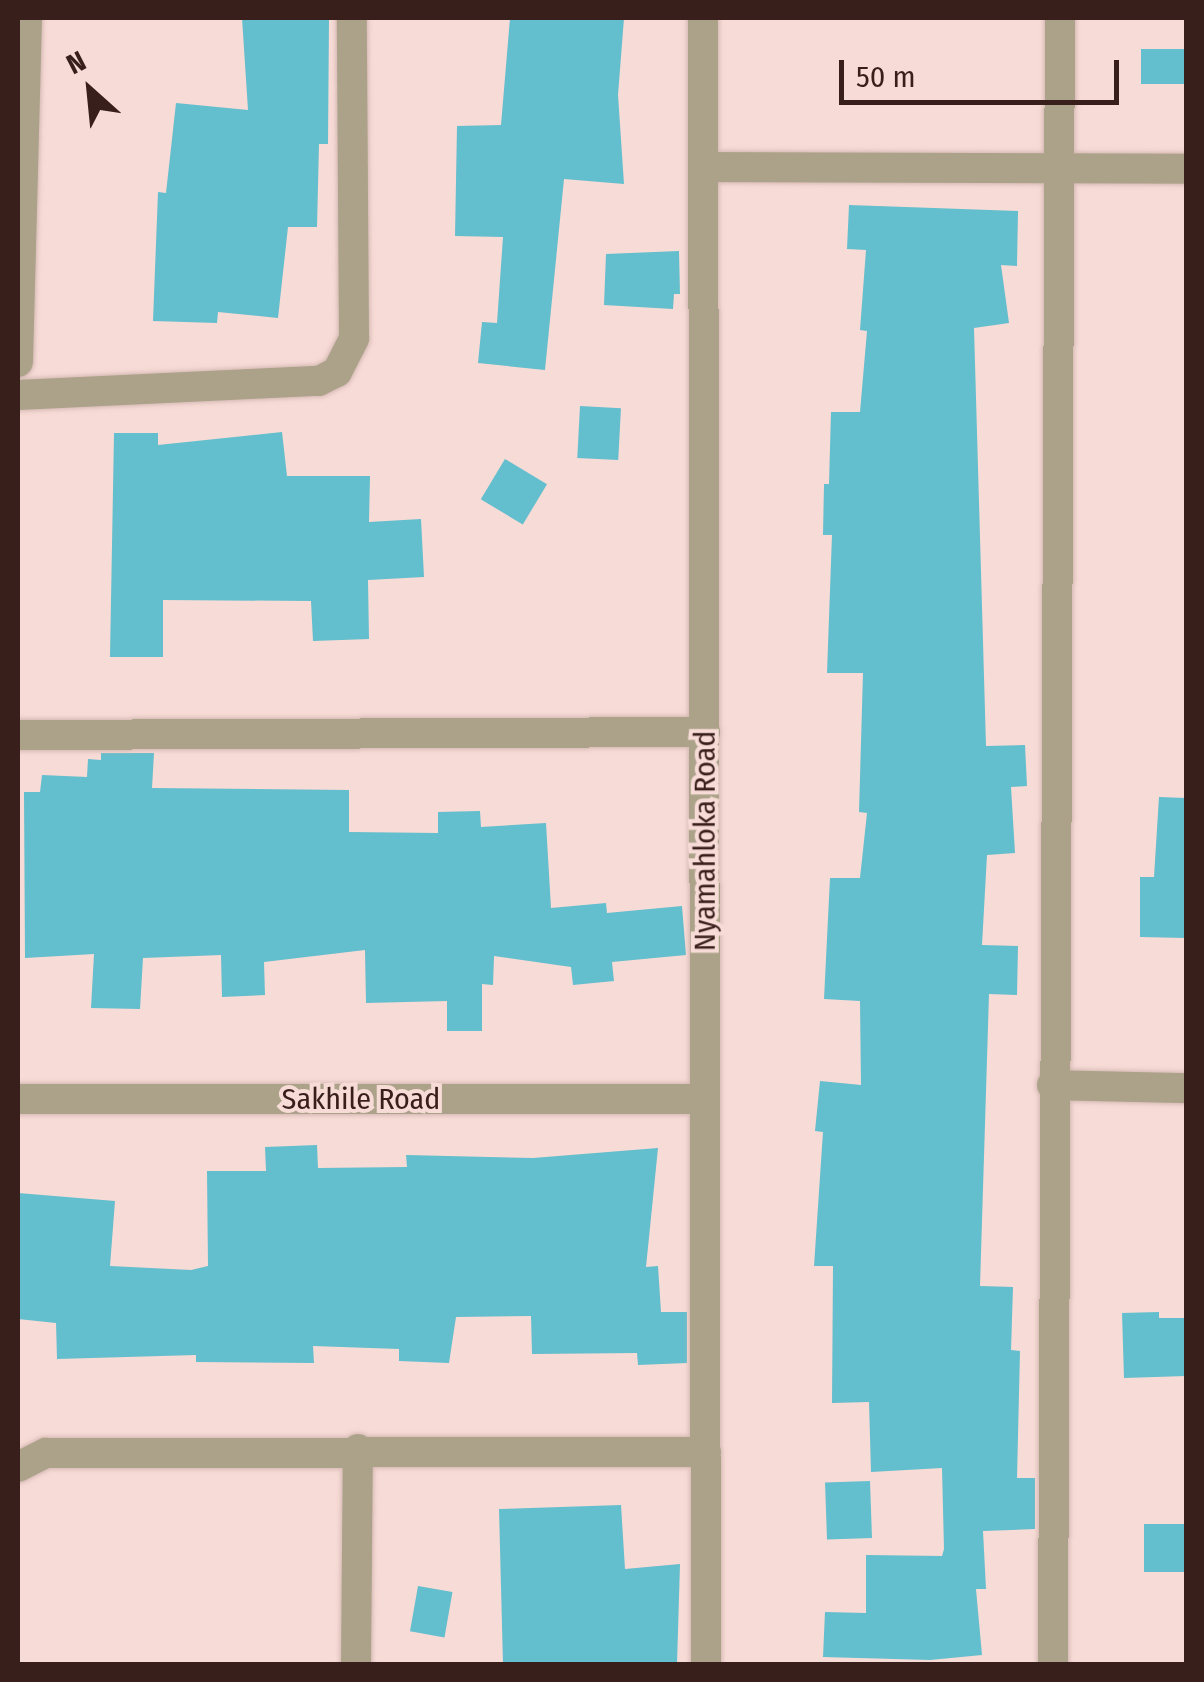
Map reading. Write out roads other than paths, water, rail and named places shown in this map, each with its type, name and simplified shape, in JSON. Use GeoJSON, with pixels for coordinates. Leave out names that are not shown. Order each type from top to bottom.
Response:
{"type":"FeatureCollection","features":[{"type":"Feature","properties":{"kind":"street"},"geometry":{"type":"LineString","coordinates":[[18,362],[27,18]]}},
{"type":"Feature","properties":{"kind":"street"},"geometry":{"type":"LineString","coordinates":[[18,395],[319,381],[337,372],[354,338],[352,18]]}},
{"type":"Feature","properties":{"kind":"street","name":"Nyamahloka Road"},"geometry":{"type":"LineString","coordinates":[[703,18],[706,1664]]}},
{"type":"Feature","properties":{"kind":"street"},"geometry":{"type":"LineString","coordinates":[[1053,1664],[1052,1086],[1060,18]]}},
{"type":"Feature","properties":{"kind":"street"},"geometry":{"type":"LineString","coordinates":[[705,168],[1186,169]]}},
{"type":"Feature","properties":{"kind":"street"},"geometry":{"type":"LineString","coordinates":[[18,735],[705,732]]}},
{"type":"Feature","properties":{"kind":"street"},"geometry":{"type":"LineString","coordinates":[[1052,1086],[1186,1088]]}},
{"type":"Feature","properties":{"kind":"street","name":"Sakhile Road"},"geometry":{"type":"LineString","coordinates":[[18,1100],[705,1099]]}},
{"type":"Feature","properties":{"kind":"street"},"geometry":{"type":"LineString","coordinates":[[18,1466],[46,1453],[358,1449],[706,1452]]}},
{"type":"Feature","properties":{"kind":"street"},"geometry":{"type":"LineString","coordinates":[[356,1664],[358,1449]]}}]}
